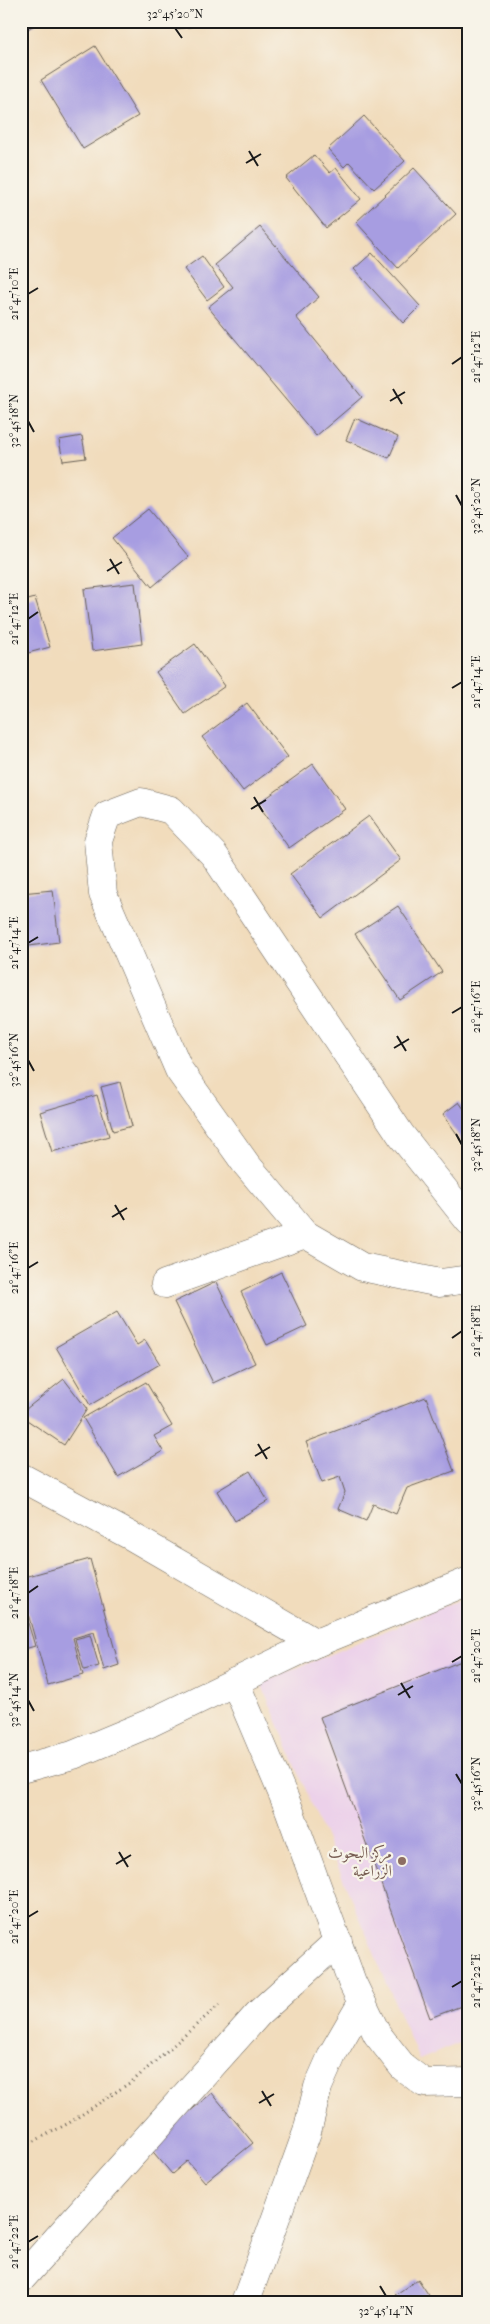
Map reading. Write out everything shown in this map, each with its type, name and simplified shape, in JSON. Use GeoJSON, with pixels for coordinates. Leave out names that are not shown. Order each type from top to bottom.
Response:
{"type":"FeatureCollection","features":[{"type":"Feature","properties":{"kind":"street"},"geometry":{"type":"LineString","coordinates":[[469,1221],[401,1135],[214,854],[171,810],[141,802],[107,815],[98,842],[103,894],[179,1070],[246,1164],[305,1234],[362,1267],[440,1283],[469,1279]]}},
{"type":"Feature","properties":{"kind":"street"},"geometry":{"type":"LineString","coordinates":[[165,1284],[305,1234]]}},
{"type":"Feature","properties":{"kind":"street"},"geometry":{"type":"LineString","coordinates":[[21,1477],[131,1536],[316,1643]]}},
{"type":"Feature","properties":{"kind":"street"},"geometry":{"type":"LineString","coordinates":[[21,1769],[73,1755],[150,1723],[316,1643],[469,1581]]}},
{"type":"Feature","properties":{"kind":"street"},"geometry":{"type":"LineString","coordinates":[[235,1682],[289,1809],[362,2003],[377,2034],[402,2067],[424,2084],[469,2082]]}},
{"type":"Feature","properties":{"kind":"street"},"geometry":{"type":"LineString","coordinates":[[21,2279],[258,2014],[338,1941]]}},
{"type":"Feature","properties":{"kind":"street"},"geometry":{"type":"LineString","coordinates":[[246,2303],[307,2132],[318,2087],[333,2053],[362,2003]]}},
{"type":"Feature","properties":{"kind":"path"},"geometry":{"type":"LineString","coordinates":[[21,2148],[69,2122],[134,2080],[226,1999]]}},
{"type":"Feature","properties":{"kind":"shaded area","name":"مركز البحوث الزراعية"},"geometry":{"type":"Polygon","coordinates":[[[469,1596],[469,2039],[419,2060],[261,1683],[469,1596]]]}},
{"type":"Feature","properties":{"kind":"building"},"geometry":{"type":"Polygon","coordinates":[[[21,21],[41,21],[21,33],[21,21]]]}},
{"type":"Feature","properties":{"kind":"building"},"geometry":{"type":"Polygon","coordinates":[[[176,21],[219,21],[219,22],[177,29],[176,21]]]}},
{"type":"Feature","properties":{"kind":"building"},"geometry":{"type":"Polygon","coordinates":[[[95,46],[138,116],[83,149],[41,80],[95,46]]]}},
{"type":"Feature","properties":{"kind":"building"},"geometry":{"type":"Polygon","coordinates":[[[364,116],[405,161],[374,189],[349,162],[344,167],[328,149],[364,116]]]}},
{"type":"Feature","properties":{"kind":"building"},"geometry":{"type":"Polygon","coordinates":[[[314,155],[330,173],[336,168],[361,199],[326,228],[286,178],[314,155]]]}},
{"type":"Feature","properties":{"kind":"building"},"geometry":{"type":"Polygon","coordinates":[[[414,168],[456,214],[398,268],[356,222],[414,168]]]}},
{"type":"Feature","properties":{"kind":"building"},"geometry":{"type":"Polygon","coordinates":[[[260,227],[319,297],[296,317],[362,397],[316,436],[208,307],[233,287],[215,265],[260,227]]]}},
{"type":"Feature","properties":{"kind":"building"},"geometry":{"type":"Polygon","coordinates":[[[372,253],[420,306],[403,323],[354,269],[372,253]]]}},
{"type":"Feature","properties":{"kind":"building"},"geometry":{"type":"Polygon","coordinates":[[[202,256],[224,287],[207,300],[184,269],[202,256]]]}},
{"type":"Feature","properties":{"kind":"building"},"geometry":{"type":"Polygon","coordinates":[[[355,418],[398,437],[389,458],[346,440],[355,418]]]}},
{"type":"Feature","properties":{"kind":"building"},"geometry":{"type":"Polygon","coordinates":[[[82,436],[86,458],[63,461],[59,440],[82,436]]]}},
{"type":"Feature","properties":{"kind":"building"},"geometry":{"type":"Polygon","coordinates":[[[148,509],[188,557],[152,587],[112,538],[148,509]]]}},
{"type":"Feature","properties":{"kind":"building"},"geometry":{"type":"Polygon","coordinates":[[[135,583],[142,644],[92,651],[84,589],[135,583]]]}},
{"type":"Feature","properties":{"kind":"building"},"geometry":{"type":"Polygon","coordinates":[[[35,598],[50,647],[21,655],[21,602],[35,598]]]}},
{"type":"Feature","properties":{"kind":"building"},"geometry":{"type":"Polygon","coordinates":[[[195,644],[225,686],[185,714],[156,672],[195,644]]]}},
{"type":"Feature","properties":{"kind":"building"},"geometry":{"type":"Polygon","coordinates":[[[247,703],[288,757],[243,791],[202,737],[247,703]]]}},
{"type":"Feature","properties":{"kind":"building"},"geometry":{"type":"Polygon","coordinates":[[[313,764],[345,809],[289,848],[258,804],[313,764]]]}},
{"type":"Feature","properties":{"kind":"building"},"geometry":{"type":"Polygon","coordinates":[[[369,816],[401,860],[323,918],[290,874],[369,816]]]}},
{"type":"Feature","properties":{"kind":"building"},"geometry":{"type":"Polygon","coordinates":[[[53,890],[59,942],[21,947],[21,893],[53,890]]]}},
{"type":"Feature","properties":{"kind":"building"},"geometry":{"type":"Polygon","coordinates":[[[398,906],[442,972],[400,1000],[355,934],[398,906]]]}},
{"type":"Feature","properties":{"kind":"building"},"geometry":{"type":"Polygon","coordinates":[[[120,1082],[132,1126],[113,1131],[101,1087],[120,1082]]]}},
{"type":"Feature","properties":{"kind":"building"},"geometry":{"type":"Polygon","coordinates":[[[97,1095],[109,1136],[52,1152],[40,1112],[97,1095]]]}},
{"type":"Feature","properties":{"kind":"building"},"geometry":{"type":"Polygon","coordinates":[[[459,1102],[469,1116],[469,1151],[443,1114],[459,1102]]]}},
{"type":"Feature","properties":{"kind":"building"},"geometry":{"type":"Polygon","coordinates":[[[281,1272],[307,1326],[267,1345],[241,1292],[281,1272]]]}},
{"type":"Feature","properties":{"kind":"building"},"geometry":{"type":"Polygon","coordinates":[[[216,1282],[255,1363],[213,1383],[174,1302],[216,1282]]]}},
{"type":"Feature","properties":{"kind":"building"},"geometry":{"type":"Polygon","coordinates":[[[117,1312],[137,1345],[145,1340],[160,1364],[90,1405],[56,1347],[117,1312]]]}},
{"type":"Feature","properties":{"kind":"building"},"geometry":{"type":"Polygon","coordinates":[[[64,1379],[87,1409],[64,1445],[21,1416],[21,1413],[64,1379]]]}},
{"type":"Feature","properties":{"kind":"building"},"geometry":{"type":"Polygon","coordinates":[[[146,1382],[172,1426],[154,1436],[163,1451],[118,1477],[83,1418],[146,1382]]]}},
{"type":"Feature","properties":{"kind":"building"},"geometry":{"type":"Polygon","coordinates":[[[426,1397],[454,1471],[407,1488],[396,1514],[373,1504],[366,1521],[338,1509],[345,1492],[340,1477],[322,1483],[306,1442],[426,1397]]]}},
{"type":"Feature","properties":{"kind":"building"},"geometry":{"type":"Polygon","coordinates":[[[250,1471],[268,1501],[235,1521],[217,1491],[250,1471]]]}},
{"type":"Feature","properties":{"kind":"building"},"geometry":{"type":"Polygon","coordinates":[[[90,1559],[119,1665],[104,1670],[94,1632],[73,1638],[83,1675],[48,1685],[21,1589],[21,1578],[90,1559]]]}},
{"type":"Feature","properties":{"kind":"building"},"geometry":{"type":"Polygon","coordinates":[[[21,1600],[35,1646],[21,1650],[21,1600]]]}},
{"type":"Feature","properties":{"kind":"building"},"geometry":{"type":"Polygon","coordinates":[[[90,1635],[99,1666],[84,1670],[75,1639],[90,1635]]]}},
{"type":"Feature","properties":{"kind":"building"},"geometry":{"type":"Polygon","coordinates":[[[469,1658],[469,2003],[430,2018],[320,1717],[469,1658]]]}},
{"type":"Feature","properties":{"kind":"building"},"geometry":{"type":"Polygon","coordinates":[[[212,2093],[253,2143],[205,2182],[187,2161],[172,2174],[148,2146],[212,2093]]]}},
{"type":"Feature","properties":{"kind":"building"},"geometry":{"type":"Polygon","coordinates":[[[418,2279],[434,2303],[400,2303],[395,2295],[418,2279]]]}},
{"type":"Feature","properties":{"kind":"place","name":"مركز البحوث الزراعية"},"geometry":{"type":"Point","coordinates":[402,1861]}}]}
